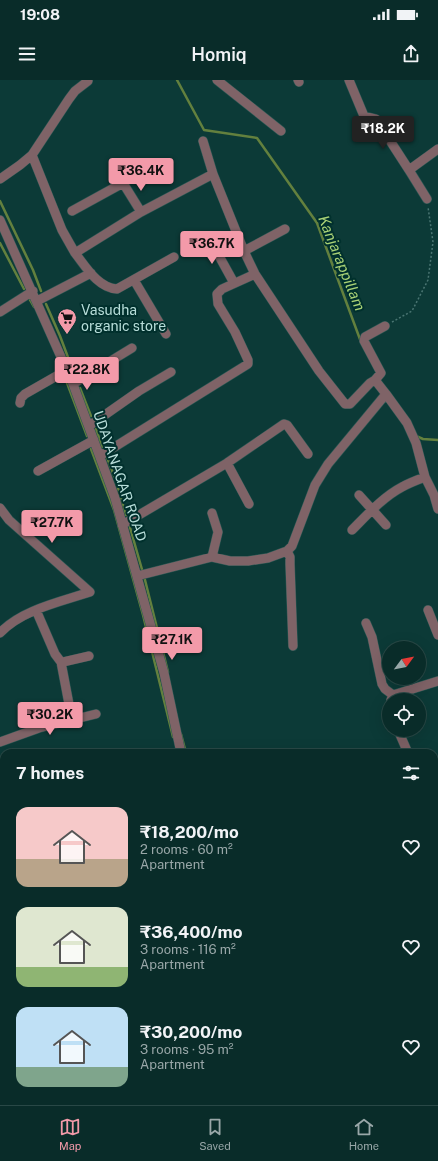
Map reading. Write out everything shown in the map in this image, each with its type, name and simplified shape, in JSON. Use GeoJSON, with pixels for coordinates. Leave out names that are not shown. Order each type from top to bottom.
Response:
{"type":"FeatureCollection","features":[{"type":"Feature","properties":{"kind":"street"},"geometry":{"type":"LineString","coordinates":[[217,80],[281,131]]}},
{"type":"Feature","properties":{"kind":"street"},"geometry":{"type":"LineString","coordinates":[[349,80],[364,116],[376,119],[427,199]]}},
{"type":"Feature","properties":{"kind":"street"},"geometry":{"type":"LineString","coordinates":[[0,179],[32,155],[69,99],[78,88],[88,81]]}},
{"type":"Feature","properties":{"kind":"street"},"geometry":{"type":"LineString","coordinates":[[203,141],[213,174],[244,251],[255,274],[319,371],[344,404],[350,404],[370,382],[378,377]]}},
{"type":"Feature","properties":{"kind":"street"},"geometry":{"type":"LineString","coordinates":[[409,170],[438,149]]}},
{"type":"Feature","properties":{"kind":"street"},"geometry":{"type":"LineString","coordinates":[[32,155],[62,230],[75,253],[101,283],[111,288],[118,288],[174,257]]}},
{"type":"Feature","properties":{"kind":"street"},"geometry":{"type":"LineString","coordinates":[[72,211],[146,168]]}},
{"type":"Feature","properties":{"kind":"street"},"geometry":{"type":"LineString","coordinates":[[75,253],[141,212],[213,174]]}},
{"type":"Feature","properties":{"kind":"street"},"geometry":{"type":"LineString","coordinates":[[122,183],[141,212]]}},
{"type":"Feature","properties":{"kind":"street","name":"UDAYANAGAR ROAD"},"geometry":{"type":"LineString","coordinates":[[0,220],[33,291],[73,384],[115,498],[164,673],[180,749]]}},
{"type":"Feature","properties":{"kind":"street"},"geometry":{"type":"LineString","coordinates":[[244,251],[285,229]]}},
{"type":"Feature","properties":{"kind":"street"},"geometry":{"type":"LineString","coordinates":[[208,236],[234,283]]}},
{"type":"Feature","properties":{"kind":"street"},"geometry":{"type":"LineString","coordinates":[[37,301],[91,273]]}},
{"type":"Feature","properties":{"kind":"street"},"geometry":{"type":"LineString","coordinates":[[100,456],[248,364],[248,360],[235,332],[218,304],[217,298],[219,291],[255,274]]}},
{"type":"Feature","properties":{"kind":"street"},"geometry":{"type":"LineString","coordinates":[[134,280],[166,334]]}},
{"type":"Feature","properties":{"kind":"street"},"geometry":{"type":"LineString","coordinates":[[0,312],[33,291]]}},
{"type":"Feature","properties":{"kind":"street"},"geometry":{"type":"LineString","coordinates":[[385,326],[365,337],[364,341],[386,394],[407,423],[416,443],[425,477],[436,494],[438,509]]}},
{"type":"Feature","properties":{"kind":"street"},"geometry":{"type":"LineString","coordinates":[[73,384],[132,348]]}},
{"type":"Feature","properties":{"kind":"street"},"geometry":{"type":"LineString","coordinates":[[20,404],[21,398],[25,394],[67,370]]}},
{"type":"Feature","properties":{"kind":"street"},"geometry":{"type":"LineString","coordinates":[[89,426],[139,391],[171,372]]}},
{"type":"Feature","properties":{"kind":"street"},"geometry":{"type":"LineString","coordinates":[[137,576],[212,557],[230,561],[248,562],[268,558],[287,551],[292,546],[315,485],[328,464],[386,394]]}},
{"type":"Feature","properties":{"kind":"street"},"geometry":{"type":"LineString","coordinates":[[122,524],[227,463],[284,424],[287,425],[308,454]]}},
{"type":"Feature","properties":{"kind":"street"},"geometry":{"type":"LineString","coordinates":[[38,471],[94,440]]}},
{"type":"Feature","properties":{"kind":"street"},"geometry":{"type":"LineString","coordinates":[[227,463],[249,504]]}},
{"type":"Feature","properties":{"kind":"street"},"geometry":{"type":"LineString","coordinates":[[352,530],[394,491],[425,477]]}},
{"type":"Feature","properties":{"kind":"street"},"geometry":{"type":"LineString","coordinates":[[359,495],[386,525]]}},
{"type":"Feature","properties":{"kind":"street"},"geometry":{"type":"LineString","coordinates":[[0,508],[9,520],[90,592],[29,612],[7,625],[0,633]]}},
{"type":"Feature","properties":{"kind":"street"},"geometry":{"type":"LineString","coordinates":[[212,513],[218,532],[212,557]]}},
{"type":"Feature","properties":{"kind":"street"},"geometry":{"type":"LineString","coordinates":[[287,551],[290,557],[293,646]]}},
{"type":"Feature","properties":{"kind":"street"},"geometry":{"type":"LineString","coordinates":[[36,610],[55,654],[61,662],[72,720]]}},
{"type":"Feature","properties":{"kind":"street"},"geometry":{"type":"LineString","coordinates":[[428,610],[438,636]]}},
{"type":"Feature","properties":{"kind":"street"},"geometry":{"type":"LineString","coordinates":[[366,623],[372,637],[382,684],[388,693]]}},
{"type":"Feature","properties":{"kind":"street"},"geometry":{"type":"LineString","coordinates":[[61,662],[89,656]]}},
{"type":"Feature","properties":{"kind":"street"},"geometry":{"type":"LineString","coordinates":[[404,693],[438,681]]}},
{"type":"Feature","properties":{"kind":"street"},"geometry":{"type":"LineString","coordinates":[[0,742],[39,728],[96,714]]}},
{"type":"Feature","properties":{"kind":"street"},"geometry":{"type":"LineString","coordinates":[[401,737],[406,749]]}},
{"type":"Feature","properties":{"kind":"path"},"geometry":{"type":"LineString","coordinates":[[385,326],[412,311],[428,280],[433,242],[427,199]]}},
{"type":"Feature","properties":{"kind":"waterway","name":"Kanjarappillam"},"geometry":{"type":"LineString","coordinates":[[177,80],[204,130],[257,138],[317,223],[361,342]]}},
{"type":"Feature","properties":{"kind":"waterway"},"geometry":{"type":"LineString","coordinates":[[0,201],[33,270],[41,291]]}},
{"type":"Feature","properties":{"kind":"waterway"},"geometry":{"type":"LineString","coordinates":[[0,243],[24,289]]}},
{"type":"Feature","properties":{"kind":"waterway"},"geometry":{"type":"LineString","coordinates":[[30,300],[34,307]]}},
{"type":"Feature","properties":{"kind":"waterway"},"geometry":{"type":"LineString","coordinates":[[46,304],[75,376]]}},
{"type":"Feature","properties":{"kind":"waterway"},"geometry":{"type":"LineString","coordinates":[[64,375],[87,436]]}},
{"type":"Feature","properties":{"kind":"waterway"},"geometry":{"type":"LineString","coordinates":[[80,388],[91,416]]}},
{"type":"Feature","properties":{"kind":"waterway"},"geometry":{"type":"LineString","coordinates":[[96,429],[102,447]]}},
{"type":"Feature","properties":{"kind":"waterway"},"geometry":{"type":"LineString","coordinates":[[416,436],[423,439],[438,440]]}},
{"type":"Feature","properties":{"kind":"waterway"},"geometry":{"type":"LineString","coordinates":[[91,449],[114,510],[143,615],[173,737]]}},
{"type":"Feature","properties":{"kind":"waterway"},"geometry":{"type":"LineString","coordinates":[[106,455],[115,478],[126,515]]}},
{"type":"Feature","properties":{"kind":"waterway"},"geometry":{"type":"LineString","coordinates":[[129,524],[143,573]]}},
{"type":"Feature","properties":{"kind":"waterway"},"geometry":{"type":"LineString","coordinates":[[144,576],[168,672]]}},
{"type":"Feature","properties":{"kind":"waterway"},"geometry":{"type":"LineString","coordinates":[[181,734],[185,749]]}},
{"type":"Feature","properties":{"kind":"place","name":"Vasudha organic store"},"geometry":{"type":"Point","coordinates":[67,335]}}]}
